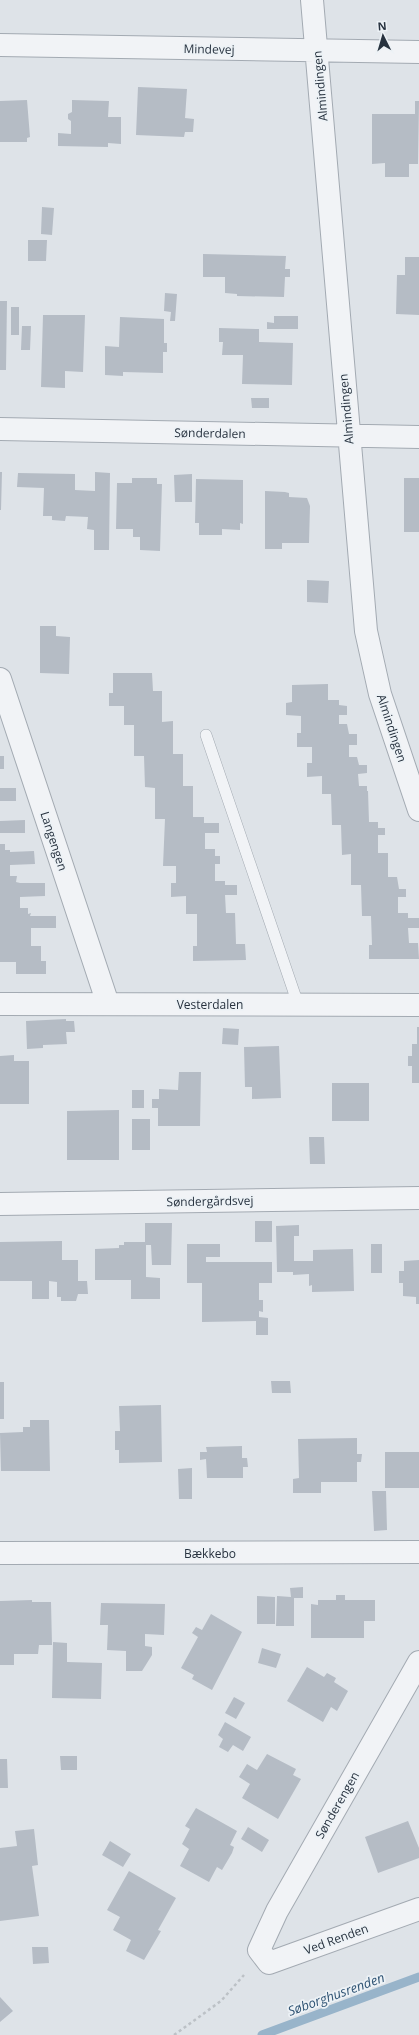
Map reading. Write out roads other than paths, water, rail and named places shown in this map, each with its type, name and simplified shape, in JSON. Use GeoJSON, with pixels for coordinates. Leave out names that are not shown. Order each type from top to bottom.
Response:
{"type":"FeatureCollection","features":[{"type":"Feature","properties":{"kind":"street","name":"Almindingen"},"geometry":{"type":"LineString","coordinates":[[312,0],[366,631],[380,694],[419,810]]}},
{"type":"Feature","properties":{"kind":"street","name":"Mindevej"},"geometry":{"type":"LineString","coordinates":[[0,45],[419,52]]}},
{"type":"Feature","properties":{"kind":"street","name":"Sønderdalen"},"geometry":{"type":"LineString","coordinates":[[0,429],[419,437]]}},
{"type":"Feature","properties":{"kind":"street","name":"Langengen"},"geometry":{"type":"LineString","coordinates":[[0,679],[108,1004]]}},
{"type":"Feature","properties":{"kind":"street","name":"Vesterdalen"},"geometry":{"type":"LineString","coordinates":[[0,1004],[419,1005]]}},
{"type":"Feature","properties":{"kind":"street","name":"Søndergårdsvej"},"geometry":{"type":"LineString","coordinates":[[0,1204],[419,1198]]}},
{"type":"Feature","properties":{"kind":"street","name":"Bækkebo"},"geometry":{"type":"LineString","coordinates":[[0,1553],[419,1552]]}},
{"type":"Feature","properties":{"kind":"street","name":"Sønderengen"},"geometry":{"type":"LineString","coordinates":[[259,1950],[276,1911],[419,1662]]}},
{"type":"Feature","properties":{"kind":"street","name":"Ved Renden"},"geometry":{"type":"LineString","coordinates":[[259,1950],[269,1963],[419,1909]]}},
{"type":"Feature","properties":{"kind":"lane"},"geometry":{"type":"LineString","coordinates":[[206,735],[298,1004]]}},
{"type":"Feature","properties":{"kind":"waterway","name":"Søborghusrenden"},"geometry":{"type":"LineString","coordinates":[[262,2035],[419,1977]]}}]}
